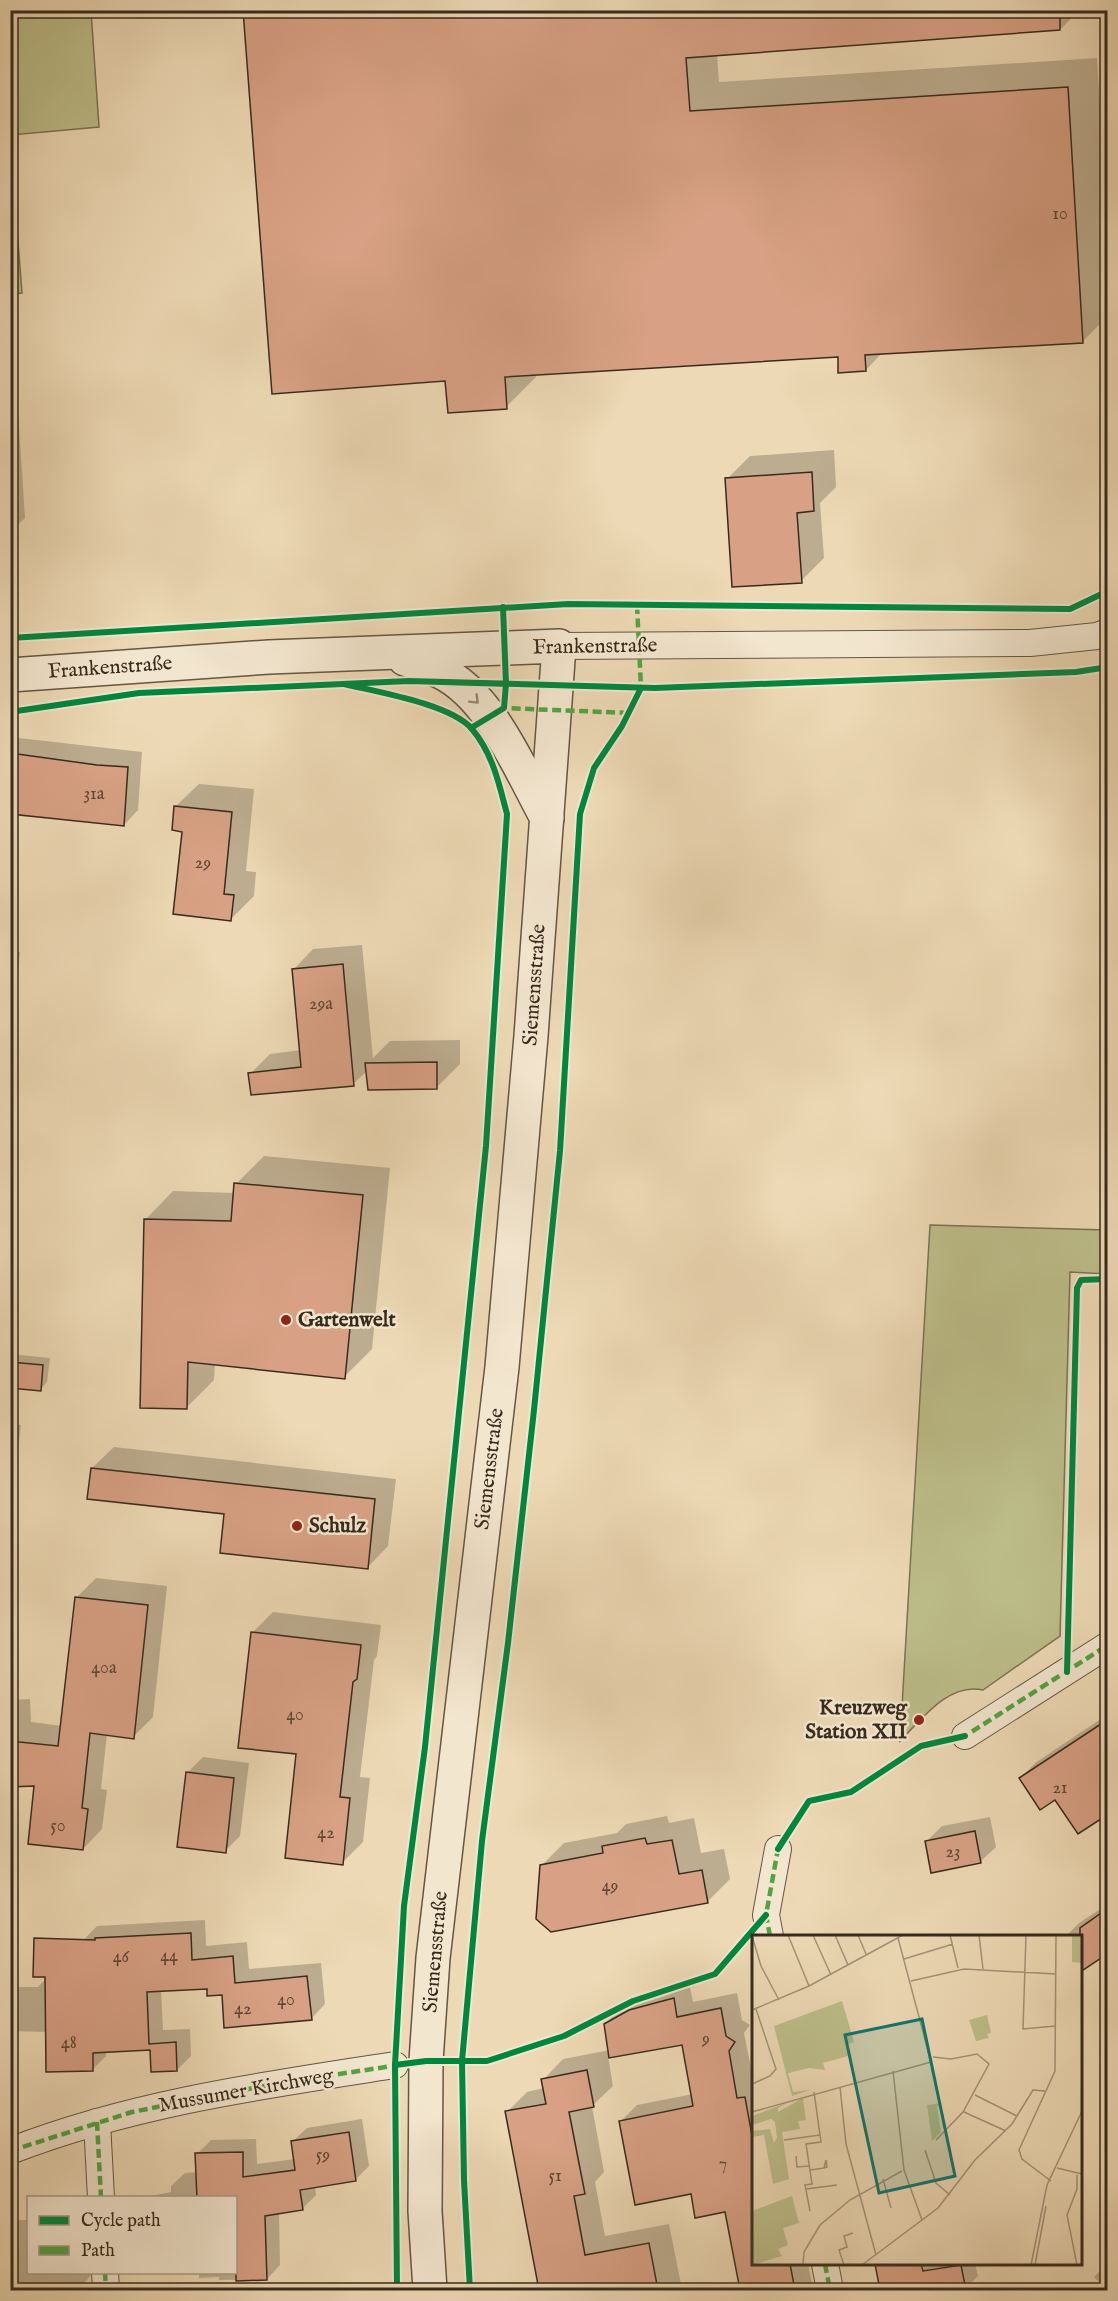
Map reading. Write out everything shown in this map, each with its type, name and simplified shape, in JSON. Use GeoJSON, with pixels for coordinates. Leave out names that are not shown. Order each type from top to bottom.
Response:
{"type":"FeatureCollection","features":[{"type":"Feature","properties":{"kind":"street","name":"Frankenstraße"},"geometry":{"type":"LineString","coordinates":[[10,675],[269,657],[560,646],[1030,643],[1097,636],[1107,632]]}},
{"type":"Feature","properties":{"kind":"street","name":"Siemensstraße"},"geometry":{"type":"LineString","coordinates":[[430,2290],[424,2211],[426,2061],[434,1958],[502,1366],[531,1047],[560,646]]}},
{"type":"Feature","properties":{"kind":"street"},"geometry":{"type":"LineString","coordinates":[[389,653],[440,671],[458,682],[491,716],[547,818]]}},
{"type":"Feature","properties":{"kind":"street"},"geometry":{"type":"LineString","coordinates":[[965,1736],[1107,1645]]}},
{"type":"Feature","properties":{"kind":"street"},"geometry":{"type":"LineString","coordinates":[[770,1935],[766,1915],[778,1849]]}},
{"type":"Feature","properties":{"kind":"street","name":"Mussumer Kirchweg"},"geometry":{"type":"LineString","coordinates":[[10,2151],[132,2112],[279,2083],[395,2065]]}},
{"type":"Feature","properties":{"kind":"street"},"geometry":{"type":"LineString","coordinates":[[97,2122],[101,2196]]}},
{"type":"Feature","properties":{"kind":"street"},"geometry":{"type":"LineString","coordinates":[[825,2265],[830,2290]]}},
{"type":"Feature","properties":{"kind":"street"},"geometry":{"type":"LineString","coordinates":[[105,2274],[106,2290]]}},
{"type":"Feature","properties":{"kind":"green space"},"geometry":{"type":"Polygon","coordinates":[[[11,10],[91,11],[99,127],[11,135],[11,10]]]}},
{"type":"Feature","properties":{"kind":"green space"},"geometry":{"type":"Polygon","coordinates":[[[10,140],[22,293],[11,294],[10,294],[10,140]]]}},
{"type":"Feature","properties":{"kind":"green space"},"geometry":{"type":"Polygon","coordinates":[[[930,1225],[1107,1230],[1107,1274],[1070,1272],[1060,1636],[983,1690],[971,1689],[959,1692],[937,1704],[900,1741],[930,1225]]]}},
{"type":"Feature","properties":{"kind":"building"},"geometry":{"type":"Polygon","coordinates":[[[243,10],[1060,10],[1060,30],[686,58],[690,111],[1068,87],[1083,343],[865,355],[866,371],[838,373],[838,357],[505,377],[507,409],[448,413],[445,381],[272,394],[243,10]]]}},
{"type":"Feature","properties":{"kind":"building"},"geometry":{"type":"Polygon","coordinates":[[[812,472],[814,511],[797,513],[802,583],[732,587],[725,478],[812,472]]]}},
{"type":"Feature","properties":{"kind":"building"},"geometry":{"type":"Polygon","coordinates":[[[10,753],[128,767],[124,826],[10,814],[10,753]]]}},
{"type":"Feature","properties":{"kind":"building"},"geometry":{"type":"Polygon","coordinates":[[[174,806],[232,812],[224,894],[234,895],[231,921],[173,914],[182,832],[172,830],[174,806]]]}},
{"type":"Feature","properties":{"kind":"building"},"geometry":{"type":"Polygon","coordinates":[[[343,964],[354,1086],[251,1095],[248,1073],[301,1067],[292,969],[343,964]]]}},
{"type":"Feature","properties":{"kind":"building"},"geometry":{"type":"Polygon","coordinates":[[[437,1062],[437,1089],[368,1090],[365,1063],[437,1062]]]}},
{"type":"Feature","properties":{"kind":"building","name":"Gartenwelt"},"geometry":{"type":"Polygon","coordinates":[[[234,1183],[363,1195],[345,1379],[188,1362],[187,1409],[140,1408],[144,1219],[231,1221],[234,1183]]]}},
{"type":"Feature","properties":{"kind":"building"},"geometry":{"type":"Polygon","coordinates":[[[10,1362],[43,1365],[41,1391],[10,1388],[10,1362]]]}},
{"type":"Feature","properties":{"kind":"building","name":"Schulz"},"geometry":{"type":"Polygon","coordinates":[[[91,1468],[375,1499],[368,1569],[220,1553],[224,1514],[87,1499],[91,1468]]]}},
{"type":"Feature","properties":{"kind":"building"},"geometry":{"type":"Polygon","coordinates":[[[75,1597],[148,1605],[134,1739],[90,1733],[82,1808],[88,1809],[83,1850],[28,1844],[34,1786],[10,1787],[10,1741],[58,1746],[75,1597]]]}},
{"type":"Feature","properties":{"kind":"building"},"geometry":{"type":"Polygon","coordinates":[[[251,1632],[361,1645],[357,1679],[353,1682],[340,1797],[350,1798],[343,1865],[285,1858],[296,1754],[238,1748],[251,1632]]]}},
{"type":"Feature","properties":{"kind":"building"},"geometry":{"type":"Polygon","coordinates":[[[1107,1720],[1107,1815],[1078,1834],[1055,1800],[1040,1810],[1019,1778],[1107,1720]]]}},
{"type":"Feature","properties":{"kind":"building"},"geometry":{"type":"Polygon","coordinates":[[[186,1772],[234,1778],[226,1853],[177,1847],[186,1772]]]}},
{"type":"Feature","properties":{"kind":"building"},"geometry":{"type":"Polygon","coordinates":[[[975,1831],[981,1863],[931,1873],[925,1841],[975,1831]]]}},
{"type":"Feature","properties":{"kind":"building"},"geometry":{"type":"Polygon","coordinates":[[[645,1838],[647,1844],[672,1840],[679,1874],[702,1870],[708,1903],[551,1932],[536,1919],[540,1865],[603,1853],[602,1846],[645,1838]]]}},
{"type":"Feature","properties":{"kind":"building"},"geometry":{"type":"Polygon","coordinates":[[[1107,1909],[1107,1954],[1082,1971],[1082,1935],[1080,1935],[1080,1928],[1107,1909]]]}},
{"type":"Feature","properties":{"kind":"building"},"geometry":{"type":"Polygon","coordinates":[[[191,1933],[192,1960],[233,1956],[235,1983],[307,1976],[312,2020],[224,2028],[222,1995],[207,1996],[207,1989],[147,1992],[149,2044],[176,2042],[177,2071],[151,2072],[150,2050],[93,2053],[93,2071],[46,2072],[45,1977],[33,1977],[34,1938],[95,1940],[95,1938],[191,1933]]]}},
{"type":"Feature","properties":{"kind":"building"},"geometry":{"type":"Polygon","coordinates":[[[674,1998],[677,2017],[721,2008],[726,2036],[735,2042],[729,2051],[737,2098],[745,2097],[752,2136],[752,2265],[790,2265],[795,2290],[740,2290],[725,2212],[695,2218],[691,2194],[635,2205],[619,2121],[693,2106],[682,2045],[609,2058],[604,2024],[629,2010],[674,1998]]]}},
{"type":"Feature","properties":{"kind":"building"},"geometry":{"type":"Polygon","coordinates":[[[587,2070],[594,2107],[569,2112],[585,2194],[574,2196],[585,2255],[649,2243],[658,2290],[539,2290],[505,2111],[546,2104],[541,2079],[587,2070]]]}},
{"type":"Feature","properties":{"kind":"building"},"geometry":{"type":"Polygon","coordinates":[[[349,2132],[356,2181],[300,2190],[303,2210],[265,2216],[267,2280],[236,2281],[237,2196],[197,2196],[195,2153],[243,2152],[243,2177],[295,2170],[291,2141],[349,2132]]]}},
{"type":"Feature","properties":{"kind":"building"},"geometry":{"type":"Polygon","coordinates":[[[875,2265],[921,2265],[923,2271],[961,2265],[966,2290],[880,2290],[875,2265]]]}},
{"type":"Feature","properties":{"kind":"marked path"},"geometry":{"type":"LineString","coordinates":[[637,605],[641,688],[639,691]]}},
{"type":"Feature","properties":{"kind":"marked path"},"geometry":{"type":"LineString","coordinates":[[499,711],[504,708],[629,713]]}},
{"type":"Feature","properties":{"kind":"marked path"},"geometry":{"type":"LineString","coordinates":[[960,1737],[1108,1645]]}},
{"type":"Feature","properties":{"kind":"marked path"},"geometry":{"type":"LineString","coordinates":[[770,1935],[766,1915],[778,1849],[781,1845]]}},
{"type":"Feature","properties":{"kind":"marked path"},"geometry":{"type":"LineString","coordinates":[[10,2151],[132,2112],[279,2083],[399,2065]]}},
{"type":"Feature","properties":{"kind":"marked path"},"geometry":{"type":"LineString","coordinates":[[97,2122],[101,2196]]}},
{"type":"Feature","properties":{"kind":"marked path"},"geometry":{"type":"LineString","coordinates":[[825,2265],[830,2290]]}},
{"type":"Feature","properties":{"kind":"marked path"},"geometry":{"type":"LineString","coordinates":[[105,2274],[106,2290]]}},
{"type":"Feature","properties":{"kind":"cycle path"},"geometry":{"type":"LineString","coordinates":[[10,638],[568,604],[1070,609],[1108,591]]}},
{"type":"Feature","properties":{"kind":"cycle path"},"geometry":{"type":"LineString","coordinates":[[471,728],[504,708],[506,684],[503,607]]}},
{"type":"Feature","properties":{"kind":"cycle path"},"geometry":{"type":"LineString","coordinates":[[10,712],[139,693],[409,681],[655,688],[1076,672],[1108,667]]}},
{"type":"Feature","properties":{"kind":"cycle path"},"geometry":{"type":"LineString","coordinates":[[344,684],[412,700],[462,720],[472,729],[485,749],[507,814],[486,1146],[425,1747],[404,1906],[395,2065],[397,2290]]}},
{"type":"Feature","properties":{"kind":"cycle path"},"geometry":{"type":"LineString","coordinates":[[470,2290],[464,2180],[462,2061],[482,1841],[508,1643],[560,1151],[580,814],[594,768],[622,726],[641,688]]}},
{"type":"Feature","properties":{"kind":"cycle path"},"geometry":{"type":"LineString","coordinates":[[1067,1672],[1077,1288],[1081,1280],[1108,1279]]}},
{"type":"Feature","properties":{"kind":"cycle path"},"geometry":{"type":"LineString","coordinates":[[778,1849],[809,1801],[851,1792],[921,1746],[965,1736]]}},
{"type":"Feature","properties":{"kind":"cycle path"},"geometry":{"type":"LineString","coordinates":[[395,2065],[426,2061],[487,2061],[564,2036],[633,2001],[715,1974],[766,1915]]}},
{"type":"Feature","properties":{"kind":"place","name":"Gartenwelt"},"geometry":{"type":"Point","coordinates":[286,1320]}},
{"type":"Feature","properties":{"kind":"place","name":"Schulz"},"geometry":{"type":"Point","coordinates":[297,1526]}},
{"type":"Feature","properties":{"kind":"place","name":"Kreuzweg Station XII"},"geometry":{"type":"Point","coordinates":[919,1720]}}]}
